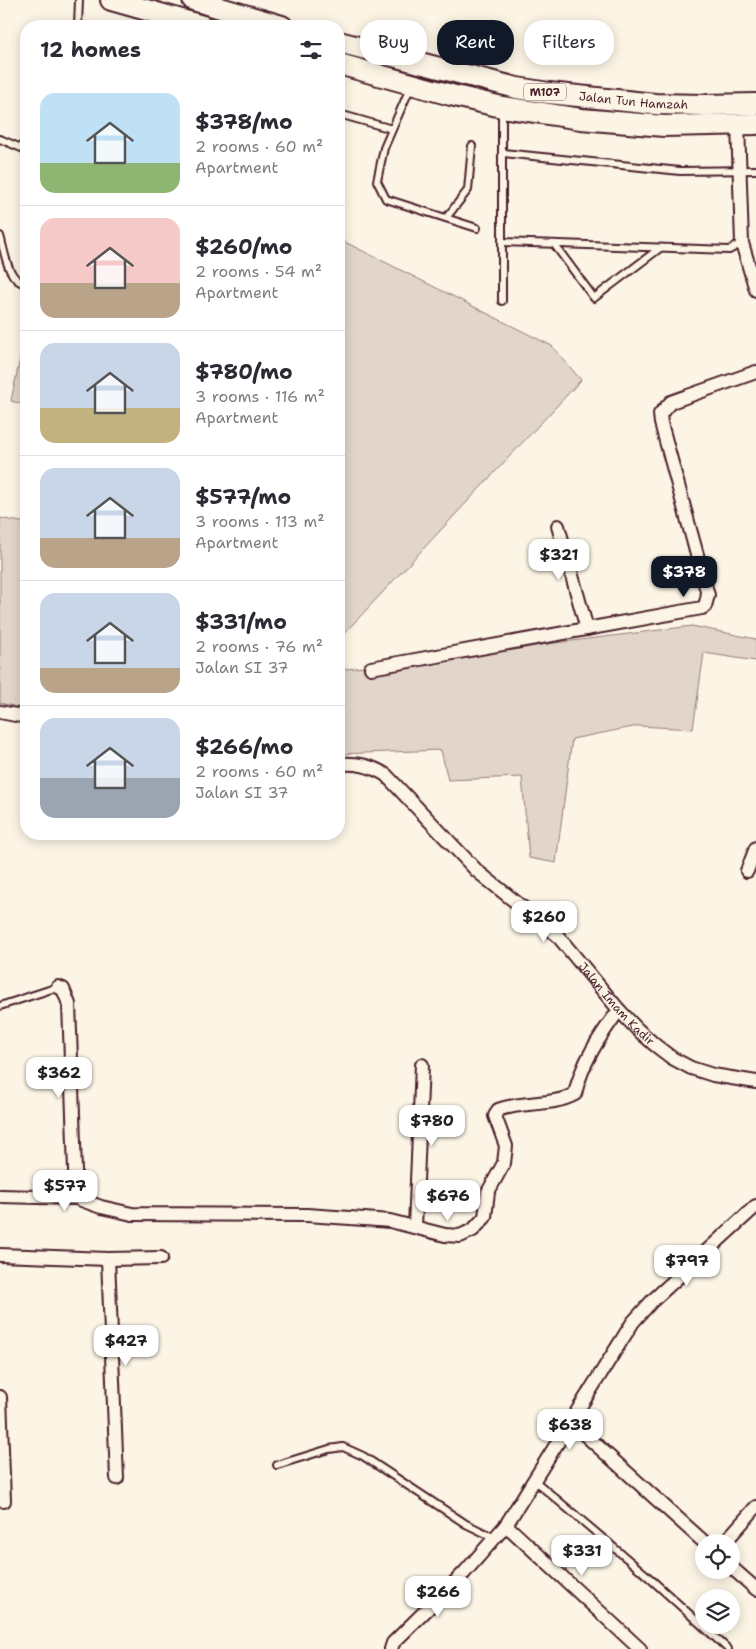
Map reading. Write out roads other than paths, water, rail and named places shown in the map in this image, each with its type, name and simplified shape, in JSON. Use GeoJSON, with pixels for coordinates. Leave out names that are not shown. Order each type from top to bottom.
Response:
{"type":"FeatureCollection","features":[{"type":"Feature","properties":{"kind":"main road"},"geometry":{"type":"LineString","coordinates":[[111,0],[182,20]]}},
{"type":"Feature","properties":{"kind":"main road"},"geometry":{"type":"LineString","coordinates":[[193,0],[263,20]]}},
{"type":"Feature","properties":{"kind":"main road"},"geometry":{"type":"LineString","coordinates":[[215,0],[268,20]]}},
{"type":"Feature","properties":{"kind":"main road","name":"Jalan Tun Hamzah"},"geometry":{"type":"LineString","coordinates":[[345,44],[509,86],[549,93],[655,104],[756,104]]}},
{"type":"Feature","properties":{"kind":"main road","name":"Jalan Tun Hamzah"},"geometry":{"type":"LineString","coordinates":[[345,66],[412,85],[502,107],[581,119],[664,126],[747,124]]}},
{"type":"Feature","properties":{"kind":"street"},"geometry":{"type":"LineString","coordinates":[[747,124],[740,170],[742,242],[756,290]]}},
{"type":"Feature","properties":{"kind":"street"},"geometry":{"type":"LineString","coordinates":[[371,668],[705,606],[708,595],[660,414],[671,402],[756,372]]}},
{"type":"Feature","properties":{"kind":"street"},"geometry":{"type":"LineString","coordinates":[[558,526],[587,629]]}},
{"type":"Feature","properties":{"kind":"street"},"geometry":{"type":"LineString","coordinates":[[0,712],[20,716]]}},
{"type":"Feature","properties":{"kind":"street","name":"Jalan Imam Kadir"},"geometry":{"type":"LineString","coordinates":[[345,764],[362,764],[386,775],[477,871],[557,935],[619,1010],[637,1029],[672,1058],[691,1068],[713,1075],[756,1082]]}},
{"type":"Feature","properties":{"kind":"street"},"geometry":{"type":"LineString","coordinates":[[747,871],[756,848]]}},
{"type":"Feature","properties":{"kind":"street"},"geometry":{"type":"LineString","coordinates":[[58,987],[63,989],[69,1004],[76,1198]]}},
{"type":"Feature","properties":{"kind":"street"},"geometry":{"type":"LineString","coordinates":[[0,1196],[76,1198],[101,1207],[132,1214],[307,1215],[390,1221],[445,1235],[460,1236],[473,1230],[485,1217],[488,1192],[504,1163],[506,1146],[495,1116],[498,1110],[511,1105],[564,1100],[575,1094],[579,1077],[594,1046],[619,1010]]}},
{"type":"Feature","properties":{"kind":"street"},"geometry":{"type":"LineString","coordinates":[[416,1227],[422,1065]]}},
{"type":"Feature","properties":{"kind":"street"},"geometry":{"type":"LineString","coordinates":[[391,1649],[393,1643],[464,1573],[506,1525],[572,1423],[633,1322],[652,1301],[756,1206]]}},
{"type":"Feature","properties":{"kind":"street"},"geometry":{"type":"LineString","coordinates":[[0,1254],[108,1259],[161,1258]]}},
{"type":"Feature","properties":{"kind":"street"},"geometry":{"type":"LineString","coordinates":[[108,1259],[117,1478]]}},
{"type":"Feature","properties":{"kind":"street"},"geometry":{"type":"LineString","coordinates":[[0,1396],[4,1501]]}},
{"type":"Feature","properties":{"kind":"street"},"geometry":{"type":"LineString","coordinates":[[572,1423],[695,1534]]}},
{"type":"Feature","properties":{"kind":"street"},"geometry":{"type":"LineString","coordinates":[[732,1534],[756,1506]]}},
{"type":"Feature","properties":{"kind":"street"},"geometry":{"type":"LineString","coordinates":[[506,1525],[640,1649]]}},
{"type":"Feature","properties":{"kind":"street"},"geometry":{"type":"LineString","coordinates":[[740,1575],[756,1590]]}},
{"type":"Feature","properties":{"kind":"lane"},"geometry":{"type":"LineString","coordinates":[[78,0],[78,20]]}},
{"type":"Feature","properties":{"kind":"lane"},"geometry":{"type":"LineString","coordinates":[[412,85],[384,148],[377,181],[386,199],[477,228]]}},
{"type":"Feature","properties":{"kind":"lane"},"geometry":{"type":"LineString","coordinates":[[502,107],[502,301]]}},
{"type":"Feature","properties":{"kind":"lane"},"geometry":{"type":"LineString","coordinates":[[345,116],[392,129]]}},
{"type":"Feature","properties":{"kind":"lane"},"geometry":{"type":"LineString","coordinates":[[0,139],[20,147]]}},
{"type":"Feature","properties":{"kind":"lane"},"geometry":{"type":"LineString","coordinates":[[446,218],[468,190],[472,146]]}},
{"type":"Feature","properties":{"kind":"lane"},"geometry":{"type":"LineString","coordinates":[[502,153],[680,171],[756,170]]}},
{"type":"Feature","properties":{"kind":"lane"},"geometry":{"type":"LineString","coordinates":[[0,236],[14,278],[20,283]]}},
{"type":"Feature","properties":{"kind":"lane"},"geometry":{"type":"LineString","coordinates":[[502,242],[729,250],[742,242]]}},
{"type":"Feature","properties":{"kind":"lane"},"geometry":{"type":"LineString","coordinates":[[554,244],[594,298],[660,248]]}},
{"type":"Feature","properties":{"kind":"lane"},"geometry":{"type":"LineString","coordinates":[[0,1006],[58,987]]}},
{"type":"Feature","properties":{"kind":"lane"},"geometry":{"type":"LineString","coordinates":[[277,1465],[329,1449],[343,1447],[364,1456],[466,1524],[495,1538]]}},
{"type":"Feature","properties":{"kind":"lane"},"geometry":{"type":"LineString","coordinates":[[535,1481],[644,1573],[728,1649]]}}]}
